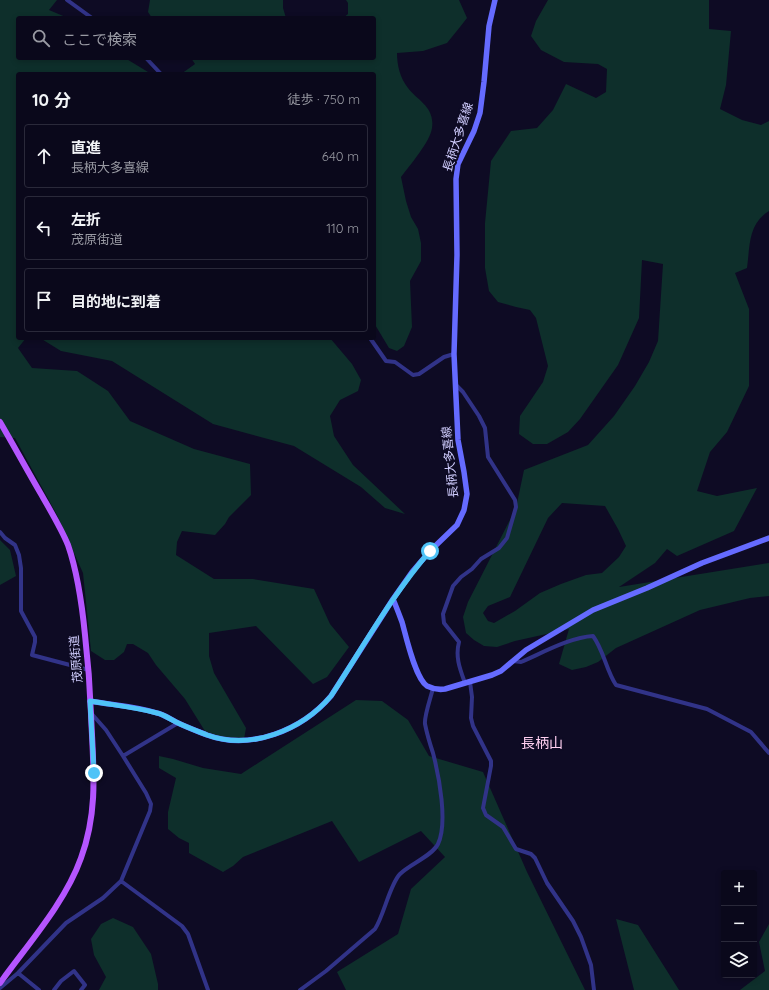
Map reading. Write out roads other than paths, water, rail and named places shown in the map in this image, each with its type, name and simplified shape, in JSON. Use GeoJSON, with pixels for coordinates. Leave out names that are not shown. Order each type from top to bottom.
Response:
{"type":"FeatureCollection","features":[{"type":"Feature","properties":{"kind":"main road","name":"長柄大多喜線"},"geometry":{"type":"LineString","coordinates":[[90,701],[158,713],[207,735],[219,738],[243,740],[262,738],[298,724],[322,707],[331,696],[393,598],[421,561],[457,525],[464,510],[466,494],[464,472],[458,440],[454,354],[457,255],[456,178],[458,164],[474,131],[480,114],[489,26],[495,0]]}},
{"type":"Feature","properties":{"kind":"main road","name":"茂原街道"},"geometry":{"type":"LineString","coordinates":[[0,422],[50,509],[67,544],[76,572],[82,606],[88,670],[94,773],[94,797],[90,827],[81,859],[58,904],[0,983]]}},
{"type":"Feature","properties":{"kind":"main road"},"geometry":{"type":"LineString","coordinates":[[393,598],[411,654],[421,679],[426,685],[433,688],[438,690],[445,689],[468,683],[501,671],[526,650],[593,610],[702,563],[769,538]]}},
{"type":"Feature","properties":{"kind":"street"},"geometry":{"type":"LineString","coordinates":[[67,0],[89,16]]}},
{"type":"Feature","properties":{"kind":"street"},"geometry":{"type":"LineString","coordinates":[[148,60],[159,72]]}},
{"type":"Feature","properties":{"kind":"street"},"geometry":{"type":"LineString","coordinates":[[371,340],[386,361],[395,362],[413,375],[418,374],[444,357],[454,354]]}},
{"type":"Feature","properties":{"kind":"street"},"geometry":{"type":"LineString","coordinates":[[456,385],[463,392],[485,428],[488,457],[515,500],[516,507],[507,538],[499,548],[481,559],[453,586],[443,614],[444,623],[459,642],[456,650],[457,659],[468,683],[472,697],[471,718],[473,726],[491,761],[483,808],[486,815],[504,827],[516,849],[531,854],[535,858],[547,883],[582,937],[591,965],[594,990]]}},
{"type":"Feature","properties":{"kind":"street"},"geometry":{"type":"LineString","coordinates":[[0,532],[5,538],[15,545],[18,555],[21,568],[21,611],[35,637],[32,655],[88,670]]}},
{"type":"Feature","properties":{"kind":"street"},"geometry":{"type":"LineString","coordinates":[[512,661],[521,662],[585,636],[593,636],[600,644],[612,679],[616,685],[707,708],[751,732],[769,753]]}},
{"type":"Feature","properties":{"kind":"street"},"geometry":{"type":"LineString","coordinates":[[300,990],[326,971],[375,929],[380,921],[395,881],[400,874],[433,850],[438,844],[441,834],[442,803],[434,756],[425,722],[433,688]]}},
{"type":"Feature","properties":{"kind":"street"},"geometry":{"type":"LineString","coordinates":[[0,988],[18,973],[66,923],[102,898],[120,881],[150,811],[151,804],[123,756],[106,730],[91,713]]}},
{"type":"Feature","properties":{"kind":"street"},"geometry":{"type":"LineString","coordinates":[[123,756],[178,723]]}},
{"type":"Feature","properties":{"kind":"street"},"geometry":{"type":"LineString","coordinates":[[120,881],[182,926],[188,934],[208,990]]}},
{"type":"Feature","properties":{"kind":"street"},"geometry":{"type":"LineString","coordinates":[[54,990],[61,981],[74,971],[85,985],[81,990]]}},
{"type":"Feature","properties":{"kind":"street"},"geometry":{"type":"LineString","coordinates":[[18,973],[39,990]]}},
{"type":"Feature","properties":{"kind":"district","name":"長柄山"},"geometry":{"type":"Point","coordinates":[542,743]}}]}
